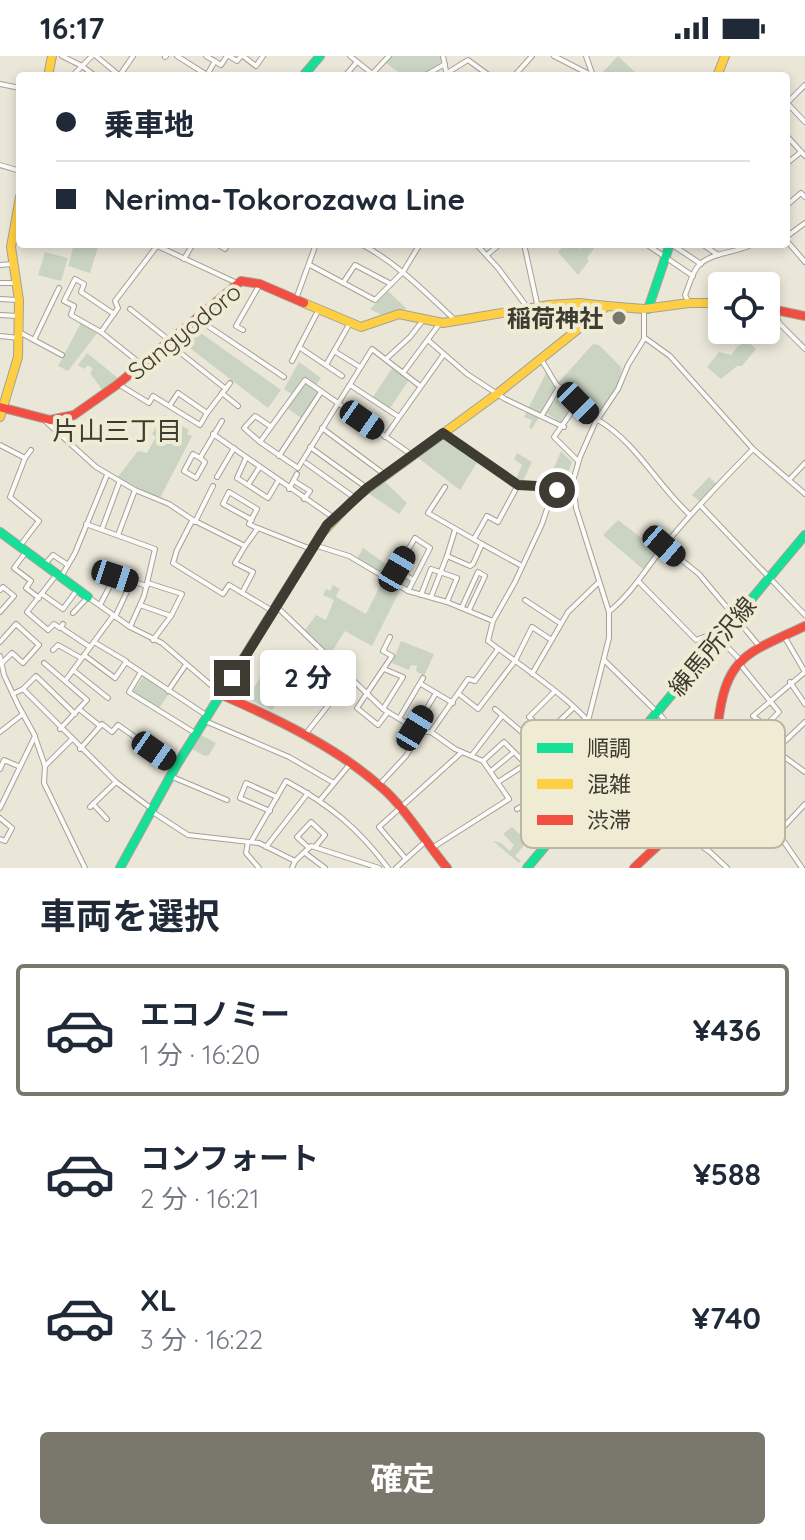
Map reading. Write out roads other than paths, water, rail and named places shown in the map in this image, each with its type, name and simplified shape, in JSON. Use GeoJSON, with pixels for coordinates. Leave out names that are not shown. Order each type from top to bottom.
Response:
{"type":"FeatureCollection","features":[{"type":"Feature","properties":{"kind":"street"},"geometry":{"type":"LineString","coordinates":[[62,56],[90,72]]}},
{"type":"Feature","properties":{"kind":"street"},"geometry":{"type":"LineString","coordinates":[[76,72],[94,56],[115,72]]}},
{"type":"Feature","properties":{"kind":"street"},"geometry":{"type":"LineString","coordinates":[[177,56],[202,72]]}},
{"type":"Feature","properties":{"kind":"street"},"geometry":{"type":"LineString","coordinates":[[206,56],[221,65],[228,56],[237,61],[242,56],[256,66],[263,56]]}},
{"type":"Feature","properties":{"kind":"street"},"geometry":{"type":"LineString","coordinates":[[306,72],[320,56]]}},
{"type":"Feature","properties":{"kind":"street"},"geometry":{"type":"LineString","coordinates":[[350,56],[370,72]]}},
{"type":"Feature","properties":{"kind":"street"},"geometry":{"type":"LineString","coordinates":[[376,72],[389,56]]}},
{"type":"Feature","properties":{"kind":"street"},"geometry":{"type":"LineString","coordinates":[[443,56],[447,72]]}},
{"type":"Feature","properties":{"kind":"street"},"geometry":{"type":"LineString","coordinates":[[518,72],[532,56]]}},
{"type":"Feature","properties":{"kind":"street"},"geometry":{"type":"LineString","coordinates":[[554,56],[577,72]]}},
{"type":"Feature","properties":{"kind":"street"},"geometry":{"type":"LineString","coordinates":[[450,72],[468,60],[484,72]]}},
{"type":"Feature","properties":{"kind":"street"},"geometry":{"type":"LineString","coordinates":[[209,72],[215,61]]}},
{"type":"Feature","properties":{"kind":"street"},"geometry":{"type":"LineString","coordinates":[[348,72],[357,62]]}},
{"type":"Feature","properties":{"kind":"street"},"geometry":{"type":"LineString","coordinates":[[431,72],[445,64]]}},
{"type":"Feature","properties":{"kind":"street"},"geometry":{"type":"LineString","coordinates":[[790,100],[805,85]]}},
{"type":"Feature","properties":{"kind":"street"},"geometry":{"type":"LineString","coordinates":[[790,106],[805,122]]}},
{"type":"Feature","properties":{"kind":"street"},"geometry":{"type":"LineString","coordinates":[[790,203],[801,193],[805,197]]}},
{"type":"Feature","properties":{"kind":"street"},"geometry":{"type":"LineString","coordinates":[[1,410],[15,374],[19,335],[19,300],[12,238],[16,218]]}},
{"type":"Feature","properties":{"kind":"street"},"geometry":{"type":"LineString","coordinates":[[790,243],[805,262]]}},
{"type":"Feature","properties":{"kind":"street"},"geometry":{"type":"LineString","coordinates":[[101,332],[118,308],[115,301],[153,248]]}},
{"type":"Feature","properties":{"kind":"street"},"geometry":{"type":"LineString","coordinates":[[161,248],[237,283]]}},
{"type":"Feature","properties":{"kind":"street"},"geometry":{"type":"LineString","coordinates":[[184,259],[191,248]]}},
{"type":"Feature","properties":{"kind":"street"},"geometry":{"type":"LineString","coordinates":[[296,299],[315,248]]}},
{"type":"Feature","properties":{"kind":"street"},"geometry":{"type":"LineString","coordinates":[[368,248],[403,272],[456,322]]}},
{"type":"Feature","properties":{"kind":"street"},"geometry":{"type":"LineString","coordinates":[[310,265],[375,300],[403,272],[418,248]]}},
{"type":"Feature","properties":{"kind":"street"},"geometry":{"type":"LineString","coordinates":[[480,248],[533,308]]}},
{"type":"Feature","properties":{"kind":"street"},"geometry":{"type":"LineString","coordinates":[[487,255],[495,248]]}},
{"type":"Feature","properties":{"kind":"street"},"geometry":{"type":"LineString","coordinates":[[525,248],[533,308]]}},
{"type":"Feature","properties":{"kind":"street"},"geometry":{"type":"LineString","coordinates":[[652,248],[693,276]]}},
{"type":"Feature","properties":{"kind":"street"},"geometry":{"type":"LineString","coordinates":[[588,720],[609,638],[609,612],[576,508],[572,485],[578,461],[597,420],[618,389],[645,338],[646,309],[670,248]]}},
{"type":"Feature","properties":{"kind":"street"},"geometry":{"type":"LineString","coordinates":[[677,248],[701,264]]}},
{"type":"Feature","properties":{"kind":"street"},"geometry":{"type":"LineString","coordinates":[[708,248],[718,255]]}},
{"type":"Feature","properties":{"kind":"street"},"geometry":{"type":"LineString","coordinates":[[689,303],[685,295],[701,264],[718,255],[745,248]]}},
{"type":"Feature","properties":{"kind":"street"},"geometry":{"type":"LineString","coordinates":[[0,265],[13,264]]}},
{"type":"Feature","properties":{"kind":"street"},"geometry":{"type":"LineString","coordinates":[[343,283],[355,265],[391,284]]}},
{"type":"Feature","properties":{"kind":"street"},"geometry":{"type":"LineString","coordinates":[[114,314],[81,292],[84,284],[75,279],[64,301],[74,306],[71,315],[101,332],[142,365]]}},
{"type":"Feature","properties":{"kind":"street","name":"Sangyodoro"},"geometry":{"type":"LineString","coordinates":[[1,410],[59,420],[74,415],[142,365],[237,283],[248,280],[350,323]]}},
{"type":"Feature","properties":{"kind":"street"},"geometry":{"type":"LineString","coordinates":[[0,283],[17,283]]}},
{"type":"Feature","properties":{"kind":"street"},"geometry":{"type":"LineString","coordinates":[[243,330],[236,326],[260,284]]}},
{"type":"Feature","properties":{"kind":"street"},"geometry":{"type":"LineString","coordinates":[[34,340],[59,288]]}},
{"type":"Feature","properties":{"kind":"street"},"geometry":{"type":"LineString","coordinates":[[0,299],[19,300]]}},
{"type":"Feature","properties":{"kind":"street"},"geometry":{"type":"LineString","coordinates":[[326,365],[350,323],[367,327],[399,314],[440,323],[579,303],[646,309],[708,303]]}},
{"type":"Feature","properties":{"kind":"street"},"geometry":{"type":"LineString","coordinates":[[120,868],[176,766],[312,547],[334,518],[367,488],[497,394],[607,306]]}},
{"type":"Feature","properties":{"kind":"street"},"geometry":{"type":"LineString","coordinates":[[130,309],[238,406]]}},
{"type":"Feature","properties":{"kind":"street"},"geometry":{"type":"LineString","coordinates":[[292,361],[319,309]]}},
{"type":"Feature","properties":{"kind":"street"},"geometry":{"type":"LineString","coordinates":[[780,312],[805,316]]}},
{"type":"Feature","properties":{"kind":"street"},"geometry":{"type":"LineString","coordinates":[[0,315],[19,316]]}},
{"type":"Feature","properties":{"kind":"street"},"geometry":{"type":"LineString","coordinates":[[196,318],[284,377]]}},
{"type":"Feature","properties":{"kind":"street"},"geometry":{"type":"LineString","coordinates":[[386,359],[424,319]]}},
{"type":"Feature","properties":{"kind":"street"},"geometry":{"type":"LineString","coordinates":[[403,373],[440,323]]}},
{"type":"Feature","properties":{"kind":"street"},"geometry":{"type":"LineString","coordinates":[[780,324],[805,349]]}},
{"type":"Feature","properties":{"kind":"street"},"geometry":{"type":"LineString","coordinates":[[0,336],[19,335],[62,355]]}},
{"type":"Feature","properties":{"kind":"street"},"geometry":{"type":"LineString","coordinates":[[645,338],[678,364],[753,449],[805,494]]}},
{"type":"Feature","properties":{"kind":"street"},"geometry":{"type":"LineString","coordinates":[[429,341],[467,374],[497,394],[564,427]]}},
{"type":"Feature","properties":{"kind":"street"},"geometry":{"type":"LineString","coordinates":[[299,347],[342,376]]}},
{"type":"Feature","properties":{"kind":"street"},"geometry":{"type":"LineString","coordinates":[[271,426],[255,416],[244,428],[298,468],[372,349],[420,386]]}},
{"type":"Feature","properties":{"kind":"street"},"geometry":{"type":"LineString","coordinates":[[334,351],[361,367]]}},
{"type":"Feature","properties":{"kind":"street"},"geometry":{"type":"LineString","coordinates":[[385,437],[444,354]]}},
{"type":"Feature","properties":{"kind":"street"},"geometry":{"type":"LineString","coordinates":[[541,359],[559,387],[597,420],[614,430],[643,459],[673,500],[690,515]]}},
{"type":"Feature","properties":{"kind":"street"},"geometry":{"type":"LineString","coordinates":[[260,442],[305,380],[412,455]]}},
{"type":"Feature","properties":{"kind":"street"},"geometry":{"type":"LineString","coordinates":[[118,384],[149,403],[153,396],[200,425],[230,383]]}},
{"type":"Feature","properties":{"kind":"street"},"geometry":{"type":"LineString","coordinates":[[350,385],[399,417]]}},
{"type":"Feature","properties":{"kind":"street"},"geometry":{"type":"LineString","coordinates":[[542,415],[559,387]]}},
{"type":"Feature","properties":{"kind":"street"},"geometry":{"type":"LineString","coordinates":[[279,456],[321,392]]}},
{"type":"Feature","properties":{"kind":"street"},"geometry":{"type":"LineString","coordinates":[[170,405],[178,393],[207,413]]}},
{"type":"Feature","properties":{"kind":"street"},"geometry":{"type":"LineString","coordinates":[[578,403],[555,440],[578,461]]}},
{"type":"Feature","properties":{"kind":"street"},"geometry":{"type":"LineString","coordinates":[[42,418],[107,475],[169,504],[194,521],[245,546]]}},
{"type":"Feature","properties":{"kind":"street"},"geometry":{"type":"LineString","coordinates":[[200,458],[222,421]]}},
{"type":"Feature","properties":{"kind":"street"},"geometry":{"type":"LineString","coordinates":[[322,428],[385,475]]}},
{"type":"Feature","properties":{"kind":"street"},"geometry":{"type":"LineString","coordinates":[[443,433],[518,485],[537,486],[552,494]]}},
{"type":"Feature","properties":{"kind":"street"},"geometry":{"type":"LineString","coordinates":[[213,434],[334,518]]}},
{"type":"Feature","properties":{"kind":"street"},"geometry":{"type":"LineString","coordinates":[[0,445],[25,458]]}},
{"type":"Feature","properties":{"kind":"street"},"geometry":{"type":"LineString","coordinates":[[310,447],[367,488]]}},
{"type":"Feature","properties":{"kind":"street"},"geometry":{"type":"LineString","coordinates":[[217,477],[234,448]]}},
{"type":"Feature","properties":{"kind":"street"},"geometry":{"type":"LineString","coordinates":[[609,612],[639,582],[690,515],[753,449]]}},
{"type":"Feature","properties":{"kind":"street"},"geometry":{"type":"LineString","coordinates":[[31,450],[10,497],[39,521],[14,568],[31,581],[26,588],[63,609],[78,589]]}},
{"type":"Feature","properties":{"kind":"street"},"geometry":{"type":"LineString","coordinates":[[193,454],[200,458],[205,462],[196,478],[184,471],[193,454]]}},
{"type":"Feature","properties":{"kind":"street"},"geometry":{"type":"LineString","coordinates":[[246,458],[237,478],[268,498],[278,481]]}},
{"type":"Feature","properties":{"kind":"street"},"geometry":{"type":"LineString","coordinates":[[306,463],[355,498]]}},
{"type":"Feature","properties":{"kind":"street"},"geometry":{"type":"LineString","coordinates":[[789,480],[805,463]]}},
{"type":"Feature","properties":{"kind":"street"},"geometry":{"type":"LineString","coordinates":[[248,485],[259,468]]}},
{"type":"Feature","properties":{"kind":"street"},"geometry":{"type":"LineString","coordinates":[[289,489],[297,474]]}},
{"type":"Feature","properties":{"kind":"street"},"geometry":{"type":"LineString","coordinates":[[107,475],[68,565],[27,612],[48,630],[54,624],[63,627],[126,662],[207,719],[289,757],[334,783]]}},
{"type":"Feature","properties":{"kind":"street"},"geometry":{"type":"LineString","coordinates":[[294,481],[310,491],[304,499]]}},
{"type":"Feature","properties":{"kind":"street"},"geometry":{"type":"LineString","coordinates":[[102,529],[119,482]]}},
{"type":"Feature","properties":{"kind":"street"},"geometry":{"type":"LineString","coordinates":[[474,540],[487,516],[498,522],[518,485]]}},
{"type":"Feature","properties":{"kind":"street"},"geometry":{"type":"LineString","coordinates":[[572,485],[552,494],[542,524],[493,621],[488,641],[587,720]]}},
{"type":"Feature","properties":{"kind":"street"},"geometry":{"type":"LineString","coordinates":[[213,486],[177,550],[173,563],[223,594],[229,585],[275,608],[386,711],[421,732],[431,732],[483,761],[509,799],[429,844],[396,868]]}},
{"type":"Feature","properties":{"kind":"street"},"geometry":{"type":"LineString","coordinates":[[445,487],[428,513],[522,566]]}},
{"type":"Feature","properties":{"kind":"street"},"geometry":{"type":"LineString","coordinates":[[118,535],[135,490]]}},
{"type":"Feature","properties":{"kind":"street"},"geometry":{"type":"LineString","coordinates":[[252,520],[223,504],[229,492],[257,509],[252,520],[249,524],[312,547],[349,556],[408,591],[462,607],[493,621]]}},
{"type":"Feature","properties":{"kind":"street"},"geometry":{"type":"LineString","coordinates":[[700,505],[805,615]]}},
{"type":"Feature","properties":{"kind":"street"},"geometry":{"type":"LineString","coordinates":[[86,524],[155,549],[147,584],[130,627]]}},
{"type":"Feature","properties":{"kind":"street"},"geometry":{"type":"LineString","coordinates":[[242,593],[253,572],[235,563],[258,528]]}},
{"type":"Feature","properties":{"kind":"street"},"geometry":{"type":"LineString","coordinates":[[431,597],[455,530]]}},
{"type":"Feature","properties":{"kind":"street"},"geometry":{"type":"LineString","coordinates":[[0,532],[130,627],[162,643],[222,695],[276,718],[379,785],[447,868]]}},
{"type":"Feature","properties":{"kind":"street","name":"練馬所沢線"},"geometry":{"type":"LineString","coordinates":[[650,720],[805,535]]}},
{"type":"Feature","properties":{"kind":"street"},"geometry":{"type":"LineString","coordinates":[[408,591],[430,548],[415,538],[397,569],[413,580]]}},
{"type":"Feature","properties":{"kind":"street"},"geometry":{"type":"LineString","coordinates":[[447,556],[470,566],[482,544]]}},
{"type":"Feature","properties":{"kind":"street"},"geometry":{"type":"LineString","coordinates":[[664,546],[699,574],[761,648]]}},
{"type":"Feature","properties":{"kind":"street"},"geometry":{"type":"LineString","coordinates":[[44,565],[53,555],[68,565]]}},
{"type":"Feature","properties":{"kind":"street"},"geometry":{"type":"LineString","coordinates":[[421,595],[431,569],[457,578],[447,602]]}},
{"type":"Feature","properties":{"kind":"street"},"geometry":{"type":"LineString","coordinates":[[462,607],[478,572],[485,576],[469,610]]}},
{"type":"Feature","properties":{"kind":"street"},"geometry":{"type":"LineString","coordinates":[[99,605],[115,576],[182,594],[171,616],[153,640]]}},
{"type":"Feature","properties":{"kind":"street"},"geometry":{"type":"LineString","coordinates":[[65,681],[114,616],[131,582]]}},
{"type":"Feature","properties":{"kind":"street"},"geometry":{"type":"LineString","coordinates":[[639,582],[696,640],[714,633],[719,638],[779,712],[772,720]]}},
{"type":"Feature","properties":{"kind":"street"},"geometry":{"type":"LineString","coordinates":[[532,674],[560,623],[598,583]]}},
{"type":"Feature","properties":{"kind":"street"},"geometry":{"type":"LineString","coordinates":[[0,590],[3,587],[14,596],[0,612]]}},
{"type":"Feature","properties":{"kind":"street"},"geometry":{"type":"LineString","coordinates":[[73,613],[88,597]]}},
{"type":"Feature","properties":{"kind":"street"},"geometry":{"type":"LineString","coordinates":[[525,600],[560,623]]}},
{"type":"Feature","properties":{"kind":"street"},"geometry":{"type":"LineString","coordinates":[[140,605],[171,616]]}},
{"type":"Feature","properties":{"kind":"street"},"geometry":{"type":"LineString","coordinates":[[0,642],[16,624],[39,645],[23,663],[12,653],[2,663]]}},
{"type":"Feature","properties":{"kind":"street"},"geometry":{"type":"LineString","coordinates":[[720,720],[726,683],[740,661],[805,626]]}},
{"type":"Feature","properties":{"kind":"street"},"geometry":{"type":"LineString","coordinates":[[459,694],[478,709],[515,661],[532,627],[550,639]]}},
{"type":"Feature","properties":{"kind":"street"},"geometry":{"type":"LineString","coordinates":[[757,720],[752,717],[805,672],[784,636]]}},
{"type":"Feature","properties":{"kind":"street"},"geometry":{"type":"LineString","coordinates":[[384,669],[403,677],[378,725],[357,708],[392,656],[383,651],[390,637]]}},
{"type":"Feature","properties":{"kind":"street"},"geometry":{"type":"LineString","coordinates":[[53,650],[58,645],[115,678],[126,662]]}},
{"type":"Feature","properties":{"kind":"street"},"geometry":{"type":"LineString","coordinates":[[431,732],[468,679],[475,681],[498,649]]}},
{"type":"Feature","properties":{"kind":"street"},"geometry":{"type":"LineString","coordinates":[[0,656],[13,694],[35,736],[45,766],[44,783],[85,868]]}},
{"type":"Feature","properties":{"kind":"street"},"geometry":{"type":"LineString","coordinates":[[604,660],[663,720]]}},
{"type":"Feature","properties":{"kind":"street"},"geometry":{"type":"LineString","coordinates":[[44,663],[87,700]]}},
{"type":"Feature","properties":{"kind":"street"},"geometry":{"type":"LineString","coordinates":[[168,691],[185,665]]}},
{"type":"Feature","properties":{"kind":"street"},"geometry":{"type":"LineString","coordinates":[[73,670],[108,698]]}},
{"type":"Feature","properties":{"kind":"street"},"geometry":{"type":"LineString","coordinates":[[141,672],[129,692],[197,734]]}},
{"type":"Feature","properties":{"kind":"street"},"geometry":{"type":"LineString","coordinates":[[13,694],[36,676],[100,726],[102,724],[112,732],[118,725],[176,766]]}},
{"type":"Feature","properties":{"kind":"street"},"geometry":{"type":"LineString","coordinates":[[304,736],[349,679]]}},
{"type":"Feature","properties":{"kind":"street"},"geometry":{"type":"LineString","coordinates":[[400,718],[422,681],[453,703]]}},
{"type":"Feature","properties":{"kind":"street"},"geometry":{"type":"LineString","coordinates":[[790,682],[805,704]]}},
{"type":"Feature","properties":{"kind":"street"},"geometry":{"type":"LineString","coordinates":[[60,729],[96,688]]}},
{"type":"Feature","properties":{"kind":"street"},"geometry":{"type":"LineString","coordinates":[[23,689],[116,782],[188,835],[249,842],[295,861]]}},
{"type":"Feature","properties":{"kind":"street"},"geometry":{"type":"LineString","coordinates":[[532,720],[529,717],[554,692]]}},
{"type":"Feature","properties":{"kind":"street"},"geometry":{"type":"LineString","coordinates":[[415,728],[436,693]]}},
{"type":"Feature","properties":{"kind":"street"},"geometry":{"type":"LineString","coordinates":[[561,720],[573,708]]}},
{"type":"Feature","properties":{"kind":"street"},"geometry":{"type":"LineString","coordinates":[[495,709],[521,732]]}},
{"type":"Feature","properties":{"kind":"street"},"geometry":{"type":"LineString","coordinates":[[0,732],[23,714]]}},
{"type":"Feature","properties":{"kind":"street"},"geometry":{"type":"LineString","coordinates":[[472,755],[502,716]]}},
{"type":"Feature","properties":{"kind":"street"},"geometry":{"type":"LineString","coordinates":[[785,741],[805,722]]}},
{"type":"Feature","properties":{"kind":"street"},"geometry":{"type":"LineString","coordinates":[[80,749],[100,726]]}},
{"type":"Feature","properties":{"kind":"street"},"geometry":{"type":"LineString","coordinates":[[379,785],[406,756],[421,732]]}},
{"type":"Feature","properties":{"kind":"street"},"geometry":{"type":"LineString","coordinates":[[0,808],[35,736]]}},
{"type":"Feature","properties":{"kind":"street"},"geometry":{"type":"LineString","coordinates":[[45,766],[71,740]]}},
{"type":"Feature","properties":{"kind":"street"},"geometry":{"type":"LineString","coordinates":[[483,761],[504,742],[521,759]]}},
{"type":"Feature","properties":{"kind":"street"},"geometry":{"type":"LineString","coordinates":[[406,859],[379,827],[462,752]]}},
{"type":"Feature","properties":{"kind":"street"},"geometry":{"type":"LineString","coordinates":[[491,771],[514,752]]}},
{"type":"Feature","properties":{"kind":"street"},"geometry":{"type":"LineString","coordinates":[[785,757],[805,772]]}},
{"type":"Feature","properties":{"kind":"street"},"geometry":{"type":"LineString","coordinates":[[0,769],[4,760],[18,766]]}},
{"type":"Feature","properties":{"kind":"street"},"geometry":{"type":"LineString","coordinates":[[320,799],[350,764]]}},
{"type":"Feature","properties":{"kind":"street"},"geometry":{"type":"LineString","coordinates":[[498,782],[521,767]]}},
{"type":"Feature","properties":{"kind":"street"},"geometry":{"type":"LineString","coordinates":[[170,776],[227,800]]}},
{"type":"Feature","properties":{"kind":"street"},"geometry":{"type":"LineString","coordinates":[[259,868],[246,853],[249,842],[286,781],[320,799],[367,841],[388,868]]}},
{"type":"Feature","properties":{"kind":"street"},"geometry":{"type":"LineString","coordinates":[[107,819],[91,806],[116,782]]}},
{"type":"Feature","properties":{"kind":"street"},"geometry":{"type":"LineString","coordinates":[[270,811],[240,798],[246,783],[277,797]]}},
{"type":"Feature","properties":{"kind":"street"},"geometry":{"type":"LineString","coordinates":[[266,847],[308,793]]}},
{"type":"Feature","properties":{"kind":"street"},"geometry":{"type":"LineString","coordinates":[[785,825],[805,804]]}},
{"type":"Feature","properties":{"kind":"street"},"geometry":{"type":"LineString","coordinates":[[517,809],[521,807]]}},
{"type":"Feature","properties":{"kind":"street"},"geometry":{"type":"LineString","coordinates":[[0,818],[12,828],[5,841],[0,839]]}},
{"type":"Feature","properties":{"kind":"street"},"geometry":{"type":"LineString","coordinates":[[292,868],[295,861],[309,849],[325,835],[311,822],[297,837],[309,849],[325,868]]}},
{"type":"Feature","properties":{"kind":"street"},"geometry":{"type":"LineString","coordinates":[[785,844],[799,867]]}},
{"type":"Feature","properties":{"kind":"street","name":"練馬所沢線"},"geometry":{"type":"LineString","coordinates":[[527,868],[544,848]]}},
{"type":"Feature","properties":{"kind":"street"},"geometry":{"type":"LineString","coordinates":[[634,868],[653,848]]}},
{"type":"Feature","properties":{"kind":"street"},"geometry":{"type":"LineString","coordinates":[[704,848],[727,868]]}},
{"type":"Feature","properties":{"kind":"street"},"geometry":{"type":"LineString","coordinates":[[309,849],[379,868]]}},
{"type":"Feature","properties":{"kind":"place","name":"稲荷神社"},"geometry":{"type":"Point","coordinates":[619,318]}},
{"type":"Feature","properties":{"kind":"district","name":"片山三丁目"},"geometry":{"type":"Point","coordinates":[117,430]}}]}
